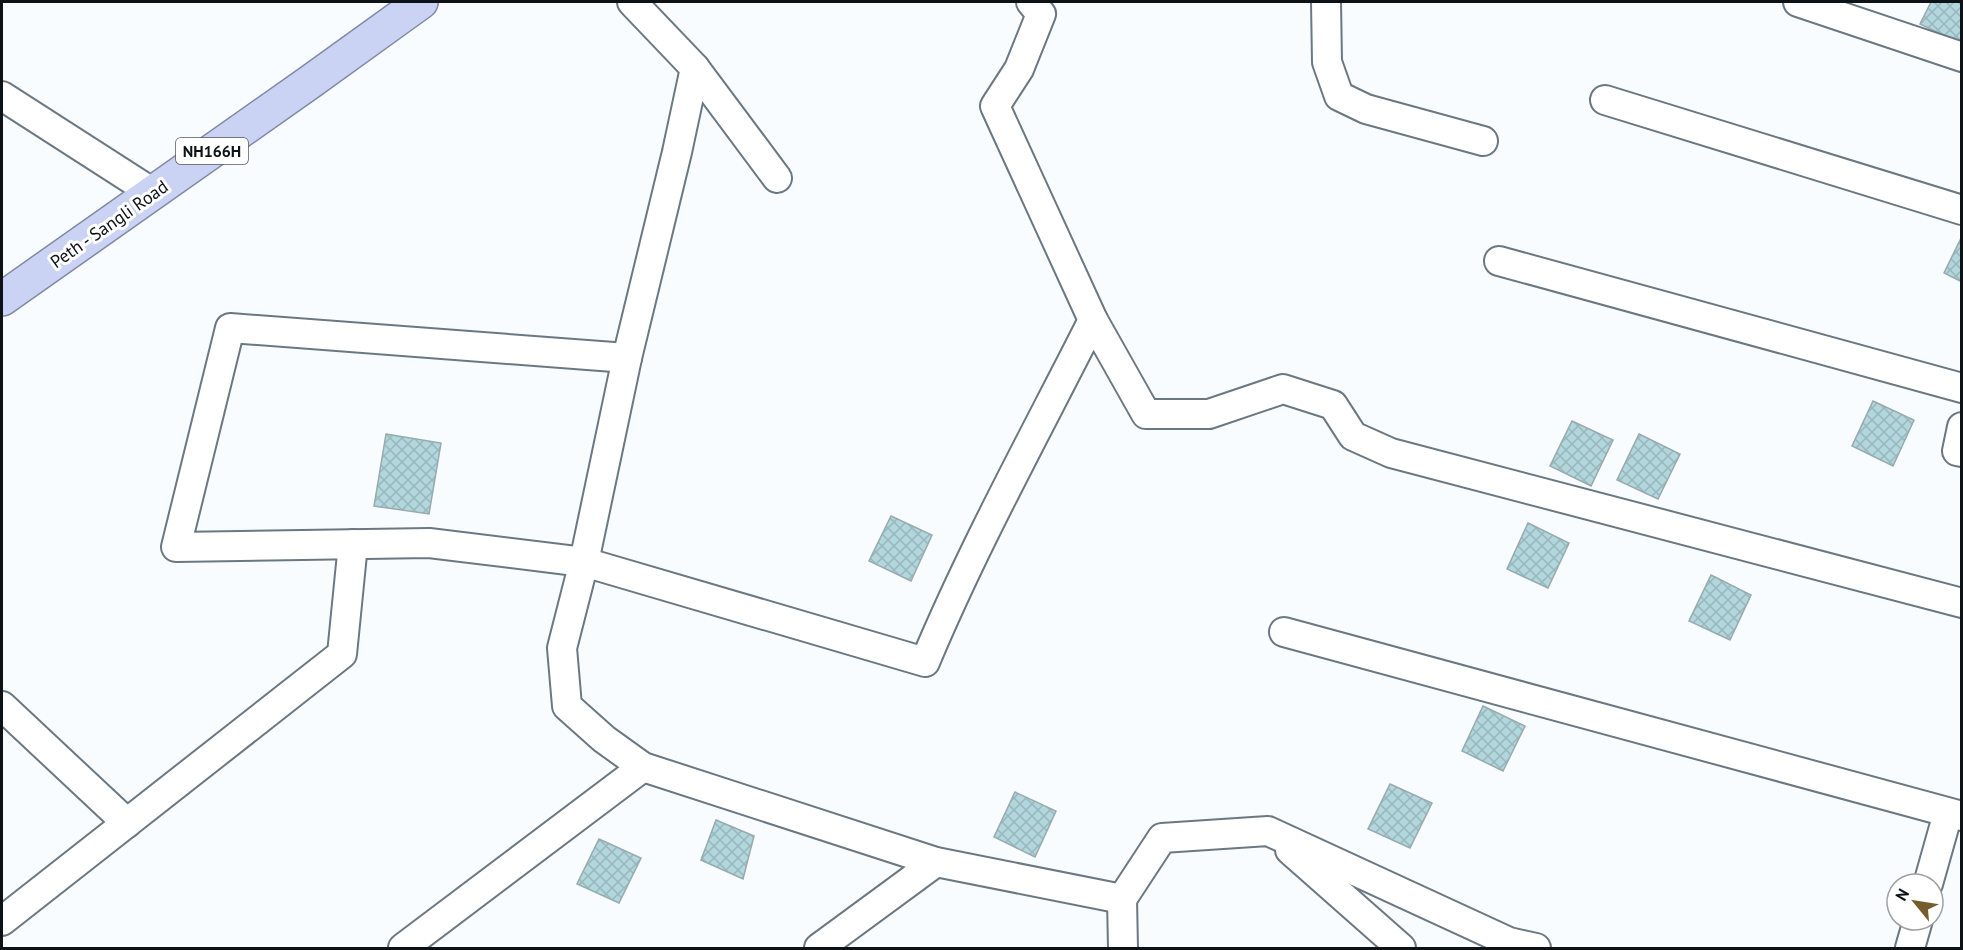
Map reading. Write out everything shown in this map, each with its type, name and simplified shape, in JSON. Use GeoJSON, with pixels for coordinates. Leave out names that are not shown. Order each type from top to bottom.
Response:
{"type":"FeatureCollection","features":[{"type":"Feature","properties":{"kind":"highway","name":"Peth - Sangli Road"},"geometry":{"type":"LineString","coordinates":[[2,299],[421,2]]}},
{"type":"Feature","properties":{"kind":"street"},"geometry":{"type":"LineString","coordinates":[[632,2],[695,68],[777,178]]}},
{"type":"Feature","properties":{"kind":"street"},"geometry":{"type":"LineString","coordinates":[[1031,2],[1041,14],[1019,69],[995,106],[1093,320],[1146,414],[1209,414],[1283,389],[1333,405],[1353,436],[1391,453],[1962,603]]}},
{"type":"Feature","properties":{"kind":"street"},"geometry":{"type":"LineString","coordinates":[[1326,2],[1327,62],[1340,96],[1366,109],[1483,141]]}},
{"type":"Feature","properties":{"kind":"street"},"geometry":{"type":"LineString","coordinates":[[1798,2],[1962,57]]}},
{"type":"Feature","properties":{"kind":"street"},"geometry":{"type":"LineString","coordinates":[[695,68],[627,358],[584,562],[562,648],[567,706],[604,739],[643,767],[936,862],[1122,898]]}},
{"type":"Feature","properties":{"kind":"street"},"geometry":{"type":"LineString","coordinates":[[2,96],[153,193]]}},
{"type":"Feature","properties":{"kind":"street"},"geometry":{"type":"LineString","coordinates":[[1605,100],[1962,210]]}},
{"type":"Feature","properties":{"kind":"street"},"geometry":{"type":"LineString","coordinates":[[1499,261],[1962,388]]}},
{"type":"Feature","properties":{"kind":"street"},"geometry":{"type":"LineString","coordinates":[[627,358],[231,328],[176,548],[429,543],[584,562],[926,662],[947,610],[1093,320]]}},
{"type":"Feature","properties":{"kind":"street"},"geometry":{"type":"LineString","coordinates":[[1962,427],[1957,451],[1962,452]]}},
{"type":"Feature","properties":{"kind":"street"},"geometry":{"type":"LineString","coordinates":[[2,921],[342,654],[353,544]]}},
{"type":"Feature","properties":{"kind":"street"},"geometry":{"type":"LineString","coordinates":[[1284,632],[1955,814],[1933,872]]}},
{"type":"Feature","properties":{"kind":"street"},"geometry":{"type":"LineString","coordinates":[[2,706],[127,823]]}},
{"type":"Feature","properties":{"kind":"street"},"geometry":{"type":"LineString","coordinates":[[403,948],[643,767]]}},
{"type":"Feature","properties":{"kind":"street"},"geometry":{"type":"LineString","coordinates":[[1268,831],[1401,948]]}},
{"type":"Feature","properties":{"kind":"street"},"geometry":{"type":"LineString","coordinates":[[1123,948],[1122,898],[1162,838],[1268,831],[1509,942],[1536,948]]}},
{"type":"Feature","properties":{"kind":"street"},"geometry":{"type":"LineString","coordinates":[[819,948],[936,862]]}},
{"type":"Feature","properties":{"kind":"street"},"geometry":{"type":"LineString","coordinates":[[1910,948],[1915,932]]}},
{"type":"Feature","properties":{"kind":"building"},"geometry":{"type":"Polygon","coordinates":[[[1931,2],[1962,2],[1961,44],[1920,24],[1931,2]]]}},
{"type":"Feature","properties":{"kind":"building"},"geometry":{"type":"Polygon","coordinates":[[[1962,236],[1962,282],[1944,273],[1962,236]]]}},
{"type":"Feature","properties":{"kind":"building"},"geometry":{"type":"Polygon","coordinates":[[[1873,401],[1914,420],[1893,466],[1852,446],[1873,401]]]}},
{"type":"Feature","properties":{"kind":"building"},"geometry":{"type":"Polygon","coordinates":[[[1572,421],[1613,440],[1591,486],[1550,466],[1572,421]]]}},
{"type":"Feature","properties":{"kind":"building"},"geometry":{"type":"Polygon","coordinates":[[[386,434],[441,443],[429,514],[374,506],[386,434]]]}},
{"type":"Feature","properties":{"kind":"building"},"geometry":{"type":"Polygon","coordinates":[[[1639,434],[1680,454],[1658,499],[1617,480],[1639,434]]]}},
{"type":"Feature","properties":{"kind":"building"},"geometry":{"type":"Polygon","coordinates":[[[891,516],[932,535],[911,581],[869,561],[891,516]]]}},
{"type":"Feature","properties":{"kind":"building"},"geometry":{"type":"Polygon","coordinates":[[[1528,523],[1569,543],[1548,588],[1507,569],[1528,523]]]}},
{"type":"Feature","properties":{"kind":"building"},"geometry":{"type":"Polygon","coordinates":[[[1711,575],[1751,595],[1730,640],[1689,621],[1711,575]]]}},
{"type":"Feature","properties":{"kind":"building"},"geometry":{"type":"Polygon","coordinates":[[[1483,706],[1525,726],[1503,771],[1462,751],[1483,706]]]}},
{"type":"Feature","properties":{"kind":"building"},"geometry":{"type":"Polygon","coordinates":[[[1390,784],[1432,803],[1410,848],[1368,829],[1390,784]]]}},
{"type":"Feature","properties":{"kind":"building"},"geometry":{"type":"Polygon","coordinates":[[[1015,792],[1056,811],[1035,857],[994,837],[1015,792]]]}},
{"type":"Feature","properties":{"kind":"building"},"geometry":{"type":"Polygon","coordinates":[[[716,820],[754,836],[743,879],[701,860],[716,820]]]}},
{"type":"Feature","properties":{"kind":"building"},"geometry":{"type":"Polygon","coordinates":[[[599,839],[641,858],[619,903],[577,884],[599,839]]]}}]}
